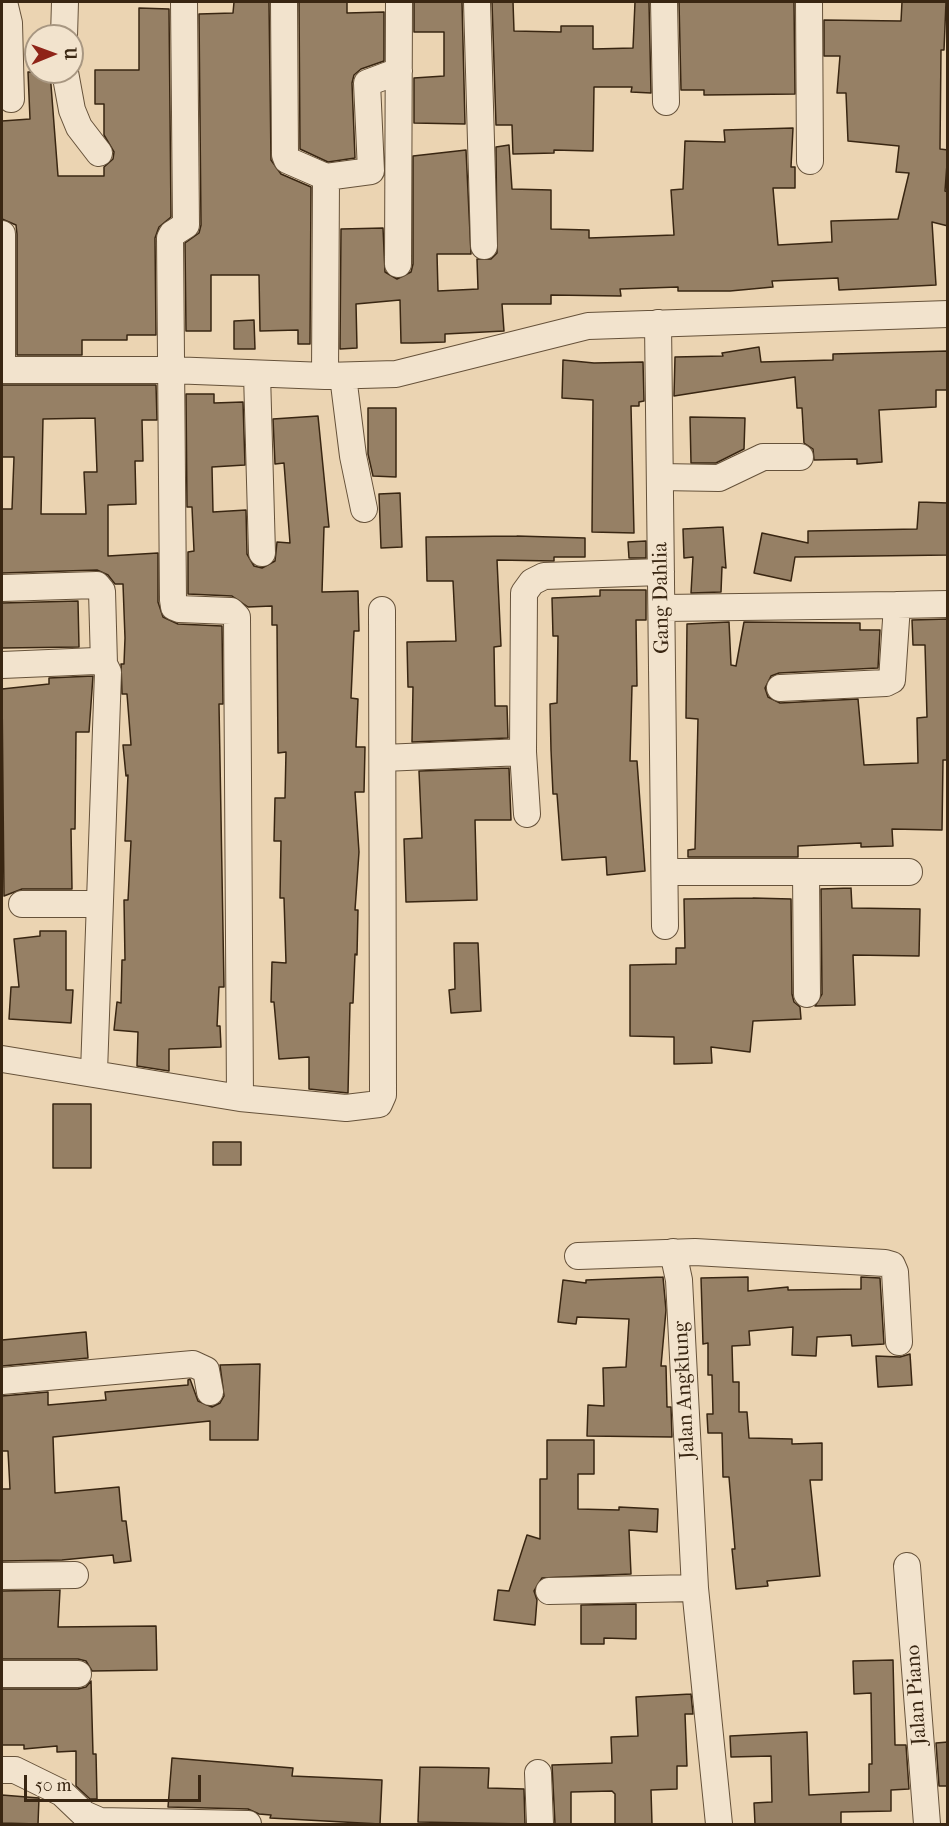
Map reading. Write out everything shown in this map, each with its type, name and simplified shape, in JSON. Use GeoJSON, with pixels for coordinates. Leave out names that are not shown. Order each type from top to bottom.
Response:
{"type":"FeatureCollection","features":[{"type":"Feature","properties":{"kind":"street"},"geometry":{"type":"LineString","coordinates":[[4,2],[9,23],[11,99]]}},
{"type":"Feature","properties":{"kind":"street"},"geometry":{"type":"LineString","coordinates":[[64,24],[65,2]]}},
{"type":"Feature","properties":{"kind":"street"},"geometry":{"type":"LineString","coordinates":[[184,2],[186,225],[172,234],[170,238],[174,607],[231,611],[237,617],[240,1098]]}},
{"type":"Feature","properties":{"kind":"street"},"geometry":{"type":"LineString","coordinates":[[284,2],[285,155],[287,160],[326,177],[371,171],[367,83],[399,71]]}},
{"type":"Feature","properties":{"kind":"street"},"geometry":{"type":"LineString","coordinates":[[398,264],[399,2]]}},
{"type":"Feature","properties":{"kind":"street"},"geometry":{"type":"LineString","coordinates":[[477,2],[484,246]]}},
{"type":"Feature","properties":{"kind":"street"},"geometry":{"type":"LineString","coordinates":[[664,2],[666,102]]}},
{"type":"Feature","properties":{"kind":"street"},"geometry":{"type":"LineString","coordinates":[[808,2],[810,161]]}},
{"type":"Feature","properties":{"kind":"street"},"geometry":{"type":"LineString","coordinates":[[67,84],[72,110],[80,127],[99,153]]}},
{"type":"Feature","properties":{"kind":"street"},"geometry":{"type":"LineString","coordinates":[[326,177],[334,376],[364,508]]}},
{"type":"Feature","properties":{"kind":"street"},"geometry":{"type":"LineString","coordinates":[[2,234],[2,369],[170,370],[334,376],[396,374],[588,326],[948,314]]}},
{"type":"Feature","properties":{"kind":"street","name":"Gang Dahlia"},"geometry":{"type":"LineString","coordinates":[[658,323],[665,926]]}},
{"type":"Feature","properties":{"kind":"street"},"geometry":{"type":"LineString","coordinates":[[257,374],[262,553]]}},
{"type":"Feature","properties":{"kind":"street"},"geometry":{"type":"LineString","coordinates":[[660,477],[719,478],[763,457],[800,457]]}},
{"type":"Feature","properties":{"kind":"street"},"geometry":{"type":"LineString","coordinates":[[527,814],[523,752],[524,593],[532,582],[544,576],[661,572]]}},
{"type":"Feature","properties":{"kind":"street"},"geometry":{"type":"LineString","coordinates":[[2,588],[100,586],[102,591],[104,664],[108,672],[98,904],[94,1072]]}},
{"type":"Feature","properties":{"kind":"street"},"geometry":{"type":"LineString","coordinates":[[663,608],[948,604]]}},
{"type":"Feature","properties":{"kind":"street"},"geometry":{"type":"LineString","coordinates":[[780,688],[886,683],[892,680],[897,605]]}},
{"type":"Feature","properties":{"kind":"street"},"geometry":{"type":"LineString","coordinates":[[2,1059],[94,1072],[240,1098],[346,1108],[368,1108],[379,1104],[383,1095],[382,610]]}},
{"type":"Feature","properties":{"kind":"street"},"geometry":{"type":"LineString","coordinates":[[2,664],[96,661],[104,664]]}},
{"type":"Feature","properties":{"kind":"street"},"geometry":{"type":"LineString","coordinates":[[383,758],[523,752]]}},
{"type":"Feature","properties":{"kind":"street"},"geometry":{"type":"LineString","coordinates":[[666,872],[909,872]]}},
{"type":"Feature","properties":{"kind":"street"},"geometry":{"type":"LineString","coordinates":[[806,872],[807,994]]}},
{"type":"Feature","properties":{"kind":"street"},"geometry":{"type":"LineString","coordinates":[[22,904],[98,904]]}},
{"type":"Feature","properties":{"kind":"street"},"geometry":{"type":"LineString","coordinates":[[578,1256],[673,1252],[873,1262],[892,1265],[899,1342]]}},
{"type":"Feature","properties":{"kind":"street","name":"Jalan Angklung"},"geometry":{"type":"LineString","coordinates":[[673,1252],[679,1280],[695,1588],[718,1824]]}},
{"type":"Feature","properties":{"kind":"street"},"geometry":{"type":"LineString","coordinates":[[2,1381],[193,1364],[206,1370],[210,1392]]}},
{"type":"Feature","properties":{"kind":"street","name":"Jalan Piano"},"geometry":{"type":"LineString","coordinates":[[907,1566],[927,1824]]}},
{"type":"Feature","properties":{"kind":"street"},"geometry":{"type":"LineString","coordinates":[[2,1576],[75,1575]]}},
{"type":"Feature","properties":{"kind":"street"},"geometry":{"type":"LineString","coordinates":[[549,1591],[695,1588]]}},
{"type":"Feature","properties":{"kind":"street"},"geometry":{"type":"LineString","coordinates":[[2,1674],[78,1674]]}},
{"type":"Feature","properties":{"kind":"street"},"geometry":{"type":"LineString","coordinates":[[2,1770],[15,1770],[62,1793],[84,1814],[100,1821],[248,1824]]}},
{"type":"Feature","properties":{"kind":"street"},"geometry":{"type":"LineString","coordinates":[[537,1773],[540,1824]]}},
{"type":"Feature","properties":{"kind":"building"},"geometry":{"type":"Polygon","coordinates":[[[234,2],[269,2],[271,160],[281,174],[311,187],[310,344],[298,344],[298,330],[260,331],[259,275],[211,275],[211,331],[186,331],[185,243],[199,233],[201,225],[199,14],[233,13],[234,2]]]}},
{"type":"Feature","properties":{"kind":"building"},"geometry":{"type":"Polygon","coordinates":[[[299,2],[347,2],[347,13],[384,12],[384,61],[361,69],[354,75],[352,83],[355,158],[328,162],[300,149],[299,2]]]}},
{"type":"Feature","properties":{"kind":"building"},"geometry":{"type":"Polygon","coordinates":[[[414,2],[462,2],[465,124],[414,123],[414,78],[444,76],[444,32],[414,32],[414,2]]]}},
{"type":"Feature","properties":{"kind":"building"},"geometry":{"type":"Polygon","coordinates":[[[492,2],[513,2],[514,31],[561,32],[561,26],[593,26],[593,49],[633,48],[635,2],[649,2],[651,93],[631,92],[632,87],[594,87],[593,151],[554,150],[554,153],[513,154],[512,125],[496,125],[492,2]]]}},
{"type":"Feature","properties":{"kind":"building"},"geometry":{"type":"Polygon","coordinates":[[[679,2],[794,2],[795,94],[704,95],[704,90],[681,90],[679,2]]]}},
{"type":"Feature","properties":{"kind":"building"},"geometry":{"type":"Polygon","coordinates":[[[902,2],[946,2],[944,50],[941,50],[940,149],[948,150],[945,191],[948,192],[948,226],[932,222],[936,285],[839,290],[838,278],[772,281],[773,287],[730,291],[678,291],[678,287],[620,289],[621,296],[551,295],[551,304],[502,304],[504,331],[445,334],[445,342],[401,343],[400,300],[356,304],[357,348],[340,349],[341,229],[383,228],[385,272],[397,279],[411,272],[413,264],[413,156],[466,150],[471,254],[437,254],[438,291],[478,289],[477,259],[491,259],[497,253],[496,147],[509,145],[512,189],[551,190],[551,229],[589,230],[589,238],[674,235],[671,190],[683,189],[685,141],[725,142],[724,130],[793,128],[791,167],[795,167],[795,188],[773,188],[778,245],[832,242],[831,221],[898,219],[909,173],[896,172],[899,146],[848,141],[846,93],[837,93],[840,56],[824,56],[824,20],[901,21],[902,2]]]}},
{"type":"Feature","properties":{"kind":"building"},"geometry":{"type":"Polygon","coordinates":[[[139,8],[169,9],[171,217],[159,227],[155,238],[156,335],[127,335],[127,340],[82,340],[82,355],[17,355],[17,234],[16,225],[2,219],[2,121],[30,119],[29,84],[51,84],[58,176],[104,176],[104,167],[113,159],[114,152],[104,135],[104,104],[95,104],[95,70],[139,70],[139,8]]]}},
{"type":"Feature","properties":{"kind":"building"},"geometry":{"type":"Polygon","coordinates":[[[254,320],[255,349],[234,349],[234,321],[254,320]]]}},
{"type":"Feature","properties":{"kind":"building"},"geometry":{"type":"Polygon","coordinates":[[[759,347],[761,362],[833,360],[833,354],[948,351],[948,390],[936,390],[936,407],[879,410],[882,462],[857,464],[857,459],[814,460],[813,449],[804,443],[802,408],[797,408],[795,377],[674,396],[675,357],[723,356],[722,353],[759,347]]]}},
{"type":"Feature","properties":{"kind":"building"},"geometry":{"type":"Polygon","coordinates":[[[563,360],[594,363],[643,362],[644,401],[639,402],[639,406],[631,406],[634,533],[592,532],[593,400],[562,398],[563,360]]]}},
{"type":"Feature","properties":{"kind":"building"},"geometry":{"type":"Polygon","coordinates":[[[2,385],[156,385],[157,420],[142,420],[143,461],[135,461],[136,504],[108,505],[108,556],[158,553],[158,602],[163,617],[178,624],[222,626],[223,704],[219,704],[224,987],[219,987],[217,1026],[220,1026],[221,1047],[169,1049],[169,1071],[137,1066],[138,1032],[114,1030],[117,1002],[121,1003],[122,960],[125,960],[124,900],[128,900],[131,841],[125,841],[128,775],[126,776],[123,745],[131,745],[127,694],[122,694],[121,664],[124,664],[125,638],[123,584],[115,584],[108,575],[97,570],[2,573],[2,509],[12,509],[14,457],[2,457],[2,385]],[[95,418],[43,419],[41,514],[86,514],[84,472],[97,472],[95,418]]]}},
{"type":"Feature","properties":{"kind":"building"},"geometry":{"type":"Polygon","coordinates":[[[186,394],[214,394],[214,403],[243,402],[245,465],[212,467],[213,512],[246,510],[247,554],[254,566],[262,568],[275,561],[277,542],[290,543],[284,463],[275,464],[273,419],[318,416],[329,527],[324,527],[322,592],[358,591],[359,631],[354,631],[351,698],[358,699],[356,747],[365,747],[364,792],[355,792],[359,852],[355,910],[358,910],[357,955],[355,954],[353,1003],[350,1003],[348,1093],[309,1089],[309,1057],[279,1059],[274,1002],[271,1002],[272,962],[286,963],[284,898],[280,898],[281,841],[274,841],[275,798],[285,798],[286,752],[278,753],[277,625],[272,625],[272,606],[248,607],[232,596],[188,594],[188,552],[194,551],[192,507],[187,507],[186,394]]]}},
{"type":"Feature","properties":{"kind":"building"},"geometry":{"type":"Polygon","coordinates":[[[368,408],[396,408],[396,477],[373,476],[368,454],[368,408]]]}},
{"type":"Feature","properties":{"kind":"building"},"geometry":{"type":"Polygon","coordinates":[[[690,417],[745,418],[744,449],[716,463],[691,463],[690,417]]]}},
{"type":"Feature","properties":{"kind":"building"},"geometry":{"type":"Polygon","coordinates":[[[400,493],[402,547],[381,548],[379,494],[400,493]]]}},
{"type":"Feature","properties":{"kind":"building"},"geometry":{"type":"Polygon","coordinates":[[[919,502],[948,503],[948,555],[795,557],[791,581],[754,573],[762,533],[808,543],[808,531],[917,529],[919,502]]]}},
{"type":"Feature","properties":{"kind":"building"},"geometry":{"type":"Polygon","coordinates":[[[723,527],[726,568],[722,567],[721,592],[691,593],[693,557],[684,558],[683,529],[723,527]]]}},
{"type":"Feature","properties":{"kind":"building"},"geometry":{"type":"Polygon","coordinates":[[[426,537],[585,538],[585,557],[554,557],[554,561],[497,560],[501,646],[494,647],[495,706],[507,706],[508,738],[412,742],[413,687],[408,687],[407,642],[456,641],[453,581],[427,581],[426,537]]]}},
{"type":"Feature","properties":{"kind":"building"},"geometry":{"type":"Polygon","coordinates":[[[646,541],[646,558],[629,558],[628,542],[646,541]]]}},
{"type":"Feature","properties":{"kind":"building"},"geometry":{"type":"Polygon","coordinates":[[[600,590],[646,590],[646,620],[636,620],[637,686],[632,686],[630,761],[637,761],[645,871],[607,875],[606,857],[562,860],[557,794],[553,794],[551,750],[550,704],[557,703],[558,636],[553,636],[552,598],[600,596],[600,590]]]}},
{"type":"Feature","properties":{"kind":"building"},"geometry":{"type":"Polygon","coordinates":[[[78,601],[79,647],[2,648],[2,603],[78,601]]]}},
{"type":"Feature","properties":{"kind":"building"},"geometry":{"type":"Polygon","coordinates":[[[948,619],[948,760],[943,760],[942,830],[892,829],[893,846],[861,847],[861,843],[798,846],[798,857],[688,857],[688,850],[695,849],[698,719],[686,718],[687,624],[729,622],[731,665],[736,666],[744,622],[860,623],[860,630],[880,630],[878,668],[779,673],[771,676],[765,688],[768,697],[780,703],[858,699],[864,765],[918,763],[917,718],[927,717],[925,645],[913,645],[912,620],[948,619]]]}},
{"type":"Feature","properties":{"kind":"building"},"geometry":{"type":"Polygon","coordinates":[[[93,676],[89,732],[76,732],[75,829],[71,829],[72,889],[22,889],[4,896],[2,689],[49,684],[49,678],[93,676]]]}},
{"type":"Feature","properties":{"kind":"building"},"geometry":{"type":"Polygon","coordinates":[[[509,768],[511,820],[475,820],[477,900],[406,902],[404,839],[422,838],[419,771],[509,768]]]}},
{"type":"Feature","properties":{"kind":"building"},"geometry":{"type":"Polygon","coordinates":[[[851,888],[852,908],[920,909],[919,956],[853,955],[855,1005],[815,1006],[822,994],[821,889],[851,888]]]}},
{"type":"Feature","properties":{"kind":"building"},"geometry":{"type":"Polygon","coordinates":[[[684,899],[791,899],[792,994],[794,1002],[800,1007],[801,1019],[753,1021],[750,1052],[711,1047],[712,1063],[674,1064],[674,1037],[630,1036],[630,965],[676,964],[676,948],[685,948],[684,899]]]}},
{"type":"Feature","properties":{"kind":"building"},"geometry":{"type":"Polygon","coordinates":[[[40,931],[66,931],[66,990],[73,990],[71,1023],[9,1019],[11,987],[19,987],[14,939],[40,936],[40,931]]]}},
{"type":"Feature","properties":{"kind":"building"},"geometry":{"type":"Polygon","coordinates":[[[454,943],[478,943],[481,1011],[451,1013],[449,990],[455,989],[454,943]]]}},
{"type":"Feature","properties":{"kind":"building"},"geometry":{"type":"Polygon","coordinates":[[[53,1104],[91,1104],[91,1168],[53,1168],[53,1104]]]}},
{"type":"Feature","properties":{"kind":"building"},"geometry":{"type":"Polygon","coordinates":[[[213,1142],[241,1142],[241,1165],[213,1165],[213,1142]]]}},
{"type":"Feature","properties":{"kind":"building"},"geometry":{"type":"Polygon","coordinates":[[[663,1277],[666,1310],[661,1366],[666,1366],[667,1407],[671,1407],[672,1437],[587,1436],[588,1405],[604,1406],[603,1368],[626,1367],[629,1319],[577,1317],[576,1324],[558,1322],[563,1280],[586,1283],[586,1280],[663,1277]]]}},
{"type":"Feature","properties":{"kind":"building"},"geometry":{"type":"Polygon","coordinates":[[[748,1277],[748,1291],[788,1287],[788,1290],[861,1289],[861,1277],[880,1278],[884,1344],[852,1346],[851,1335],[817,1337],[816,1356],[792,1355],[793,1327],[749,1331],[750,1345],[732,1346],[733,1382],[739,1382],[739,1412],[747,1412],[749,1438],[792,1439],[792,1444],[822,1443],[822,1480],[810,1480],[820,1576],[767,1581],[768,1586],[736,1589],[729,1477],[723,1477],[722,1433],[708,1433],[707,1414],[713,1414],[712,1375],[708,1375],[708,1343],[703,1344],[701,1278],[748,1277]]]}},
{"type":"Feature","properties":{"kind":"building"},"geometry":{"type":"Polygon","coordinates":[[[86,1332],[88,1358],[2,1366],[2,1340],[86,1332]]]}},
{"type":"Feature","properties":{"kind":"building"},"geometry":{"type":"Polygon","coordinates":[[[910,1354],[912,1385],[878,1387],[876,1356],[900,1357],[910,1354]]]}},
{"type":"Feature","properties":{"kind":"building"},"geometry":{"type":"Polygon","coordinates":[[[260,1364],[258,1440],[210,1440],[210,1421],[53,1437],[55,1493],[119,1487],[122,1521],[126,1521],[131,1561],[114,1563],[113,1555],[62,1560],[2,1561],[2,1489],[10,1489],[8,1451],[2,1451],[2,1396],[48,1392],[48,1405],[106,1400],[105,1392],[188,1385],[190,1379],[198,1401],[212,1407],[220,1403],[224,1396],[220,1365],[260,1364]]]}},
{"type":"Feature","properties":{"kind":"building"},"geometry":{"type":"Polygon","coordinates":[[[547,1440],[594,1440],[594,1474],[578,1474],[578,1509],[619,1510],[619,1507],[658,1509],[657,1532],[629,1530],[631,1574],[542,1578],[534,1591],[537,1600],[535,1625],[494,1620],[498,1590],[509,1591],[527,1535],[540,1539],[540,1479],[547,1479],[547,1440]]]}},
{"type":"Feature","properties":{"kind":"building"},"geometry":{"type":"Polygon","coordinates":[[[60,1590],[58,1627],[156,1626],[157,1670],[92,1671],[86,1661],[78,1659],[2,1659],[2,1591],[60,1590]]]}},
{"type":"Feature","properties":{"kind":"building"},"geometry":{"type":"Polygon","coordinates":[[[636,1604],[636,1639],[604,1638],[604,1644],[581,1644],[581,1605],[636,1604]]]}},
{"type":"Feature","properties":{"kind":"building"},"geometry":{"type":"Polygon","coordinates":[[[893,1660],[895,1745],[906,1745],[909,1789],[891,1790],[891,1811],[841,1812],[841,1824],[755,1824],[754,1803],[772,1802],[771,1756],[731,1757],[730,1736],[807,1732],[809,1795],[869,1792],[869,1764],[872,1764],[871,1693],[854,1694],[853,1661],[893,1660]]]}},
{"type":"Feature","properties":{"kind":"building"},"geometry":{"type":"Polygon","coordinates":[[[91,1681],[97,1799],[90,1799],[76,1786],[76,1751],[57,1752],[57,1746],[24,1749],[24,1745],[2,1745],[2,1689],[78,1689],[86,1687],[91,1681]]]}},
{"type":"Feature","properties":{"kind":"building"},"geometry":{"type":"Polygon","coordinates":[[[691,1694],[693,1714],[685,1714],[687,1766],[677,1766],[677,1789],[651,1790],[652,1824],[615,1824],[615,1794],[612,1791],[571,1792],[571,1824],[555,1824],[552,1765],[612,1763],[611,1737],[638,1736],[636,1697],[691,1694]]]}},
{"type":"Feature","properties":{"kind":"building"},"geometry":{"type":"Polygon","coordinates":[[[948,1742],[948,1786],[939,1786],[936,1743],[948,1742]]]}},
{"type":"Feature","properties":{"kind":"building"},"geometry":{"type":"Polygon","coordinates":[[[172,1758],[293,1768],[292,1776],[382,1780],[380,1824],[270,1818],[271,1815],[259,1814],[248,1809],[168,1807],[172,1758]]]}},
{"type":"Feature","properties":{"kind":"building"},"geometry":{"type":"Polygon","coordinates":[[[420,1767],[489,1768],[488,1788],[524,1789],[525,1824],[418,1822],[420,1767]]]}},
{"type":"Feature","properties":{"kind":"building"},"geometry":{"type":"Polygon","coordinates":[[[2,1795],[39,1798],[38,1824],[2,1823],[2,1795]]]}}]}
